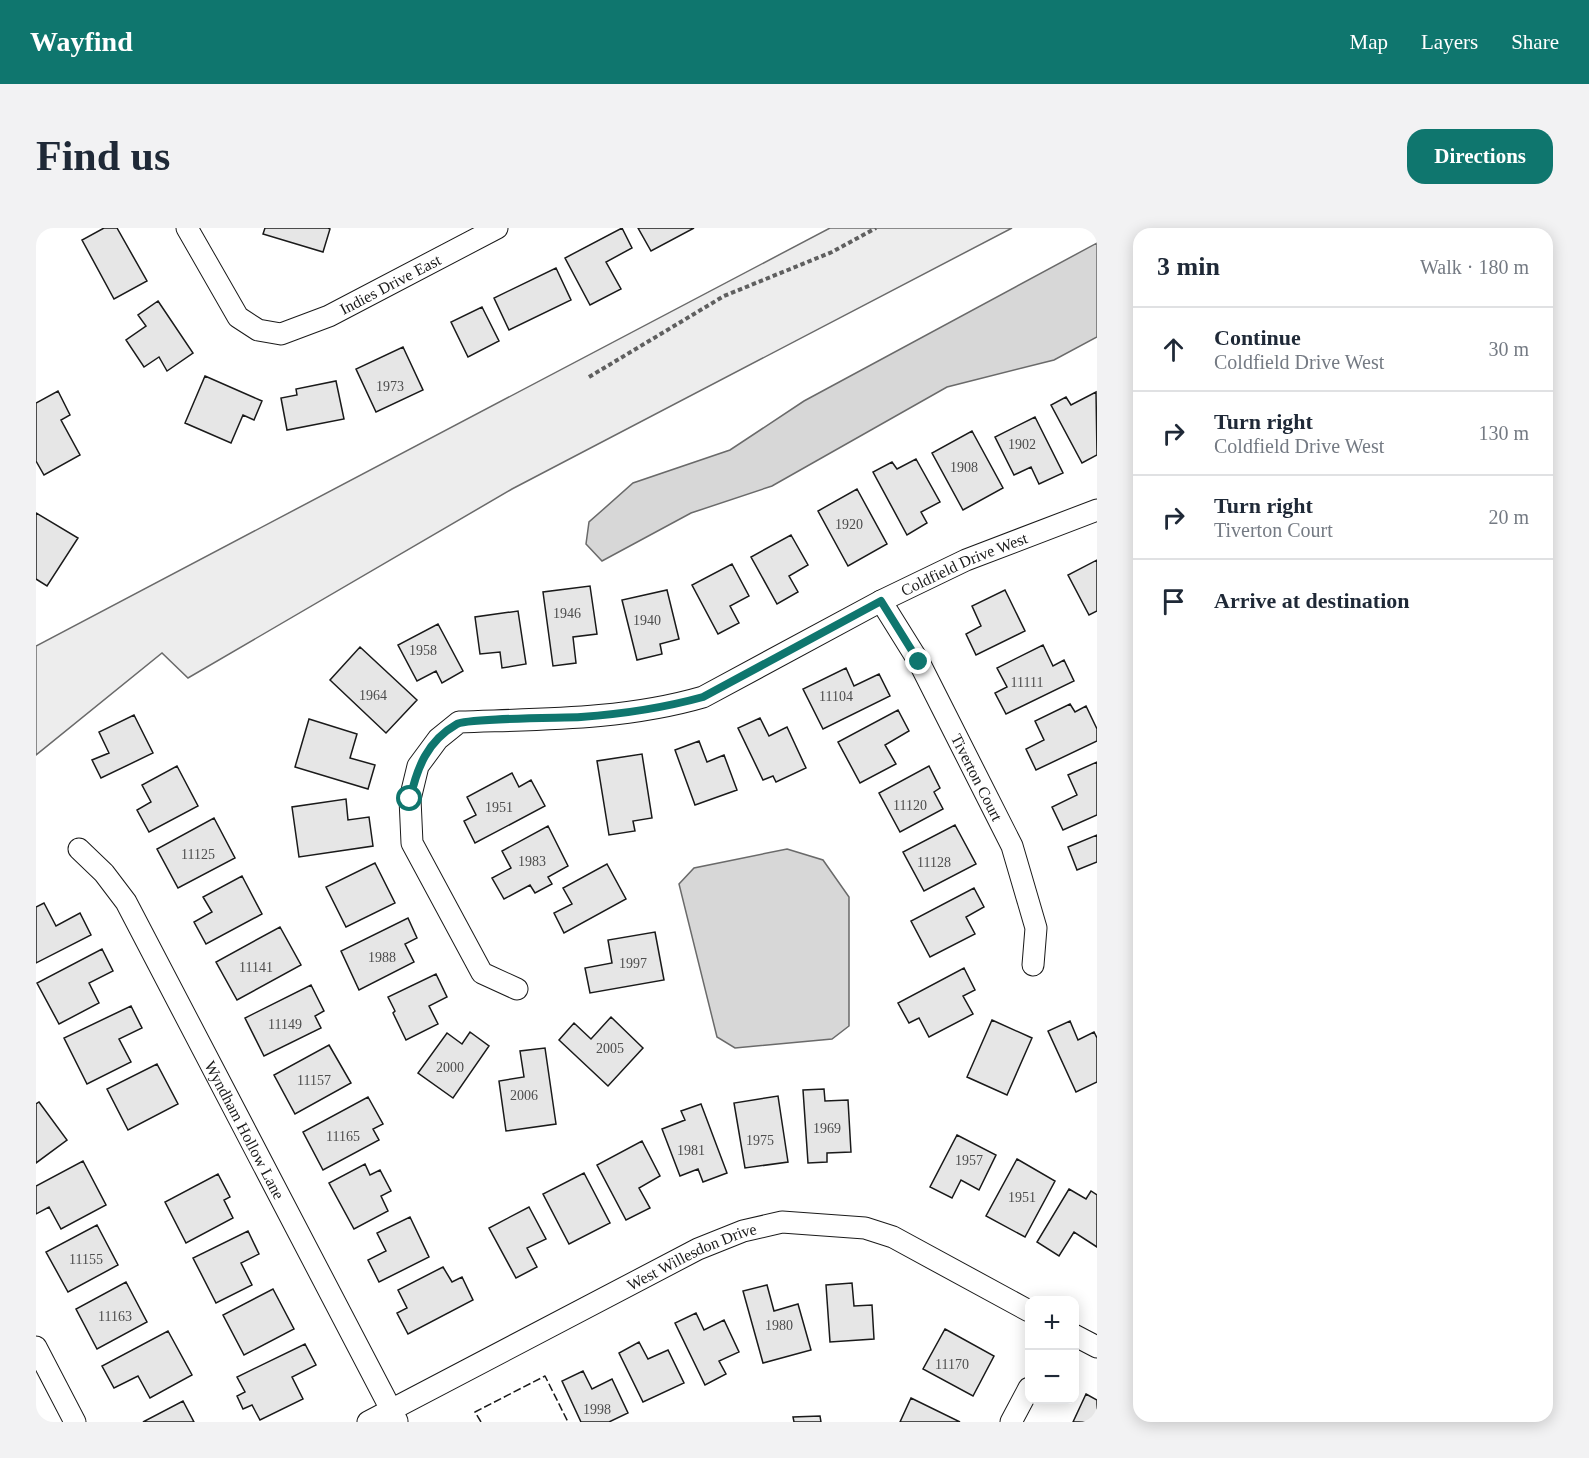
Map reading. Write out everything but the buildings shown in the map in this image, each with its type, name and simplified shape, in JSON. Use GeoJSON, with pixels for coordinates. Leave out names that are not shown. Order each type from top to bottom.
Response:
{"type":"FeatureCollection","features":[{"type":"Feature","properties":{"kind":"street","name":"Indies Drive East"},"geometry":{"type":"LineString","coordinates":[[188,228],[238,317],[258,330],[281,334],[329,316],[497,228]]}},
{"type":"Feature","properties":{"kind":"street","name":"Coldfield Drive West"},"geometry":{"type":"LineString","coordinates":[[518,989],[482,973],[412,843],[410,799],[418,766],[438,739],[459,722],[625,713],[672,706],[703,697],[881,601],[966,560],[1097,510]]}},
{"type":"Feature","properties":{"kind":"street","name":"Tiverton Court"},"geometry":{"type":"LineString","coordinates":[[881,601],[919,662],[1012,846],[1036,928],[1033,965]]}},
{"type":"Feature","properties":{"kind":"street","name":"Wyndham Hollow Lane"},"geometry":{"type":"LineString","coordinates":[[79,849],[104,873],[126,902],[395,1416]]}},
{"type":"Feature","properties":{"kind":"street","name":"West Willesdon Drive"},"geometry":{"type":"LineString","coordinates":[[368,1422],[395,1416],[698,1250],[743,1231],[782,1222],[865,1228],[892,1237],[1025,1309]]}},
{"type":"Feature","properties":{"kind":"street"},"geometry":{"type":"LineString","coordinates":[[1079,1338],[1097,1347]]}},
{"type":"Feature","properties":{"kind":"street"},"geometry":{"type":"LineString","coordinates":[[36,1347],[75,1422]]}},
{"type":"Feature","properties":{"kind":"street"},"geometry":{"type":"LineString","coordinates":[[1011,1422],[1025,1396]]}},
{"type":"Feature","properties":{"kind":"path"},"geometry":{"type":"LineString","coordinates":[[589,377],[724,296],[832,252],[876,228]]}},
{"type":"Feature","properties":{"kind":"shaded area"},"geometry":{"type":"Polygon","coordinates":[[[830,228],[1012,228],[512,489],[188,678],[162,653],[36,755],[36,646],[830,228]]]}},
{"type":"Feature","properties":{"kind":"shaded area"},"geometry":{"type":"Polygon","coordinates":[[[1097,243],[1097,337],[1054,360],[947,387],[772,486],[691,513],[602,561],[586,544],[589,522],[633,483],[730,450],[804,401],[1097,243]]]}},
{"type":"Feature","properties":{"kind":"shaded area"},"geometry":{"type":"Polygon","coordinates":[[[787,849],[823,860],[849,897],[849,1026],[832,1039],[735,1048],[717,1037],[679,884],[694,868],[787,849]]]}},
{"type":"Feature","properties":{"kind":"fence"},"geometry":{"type":"LineString","coordinates":[[481,1422],[475,1412],[545,1376],[568,1422]]}},
{"type":"Feature","properties":{"kind":"route"},"geometry":{"type":"LineString","coordinates":[[410,799],[418,766],[438,739],[459,722],[579,717],[672,706],[703,697],[881,601],[919,662]]}}]}
